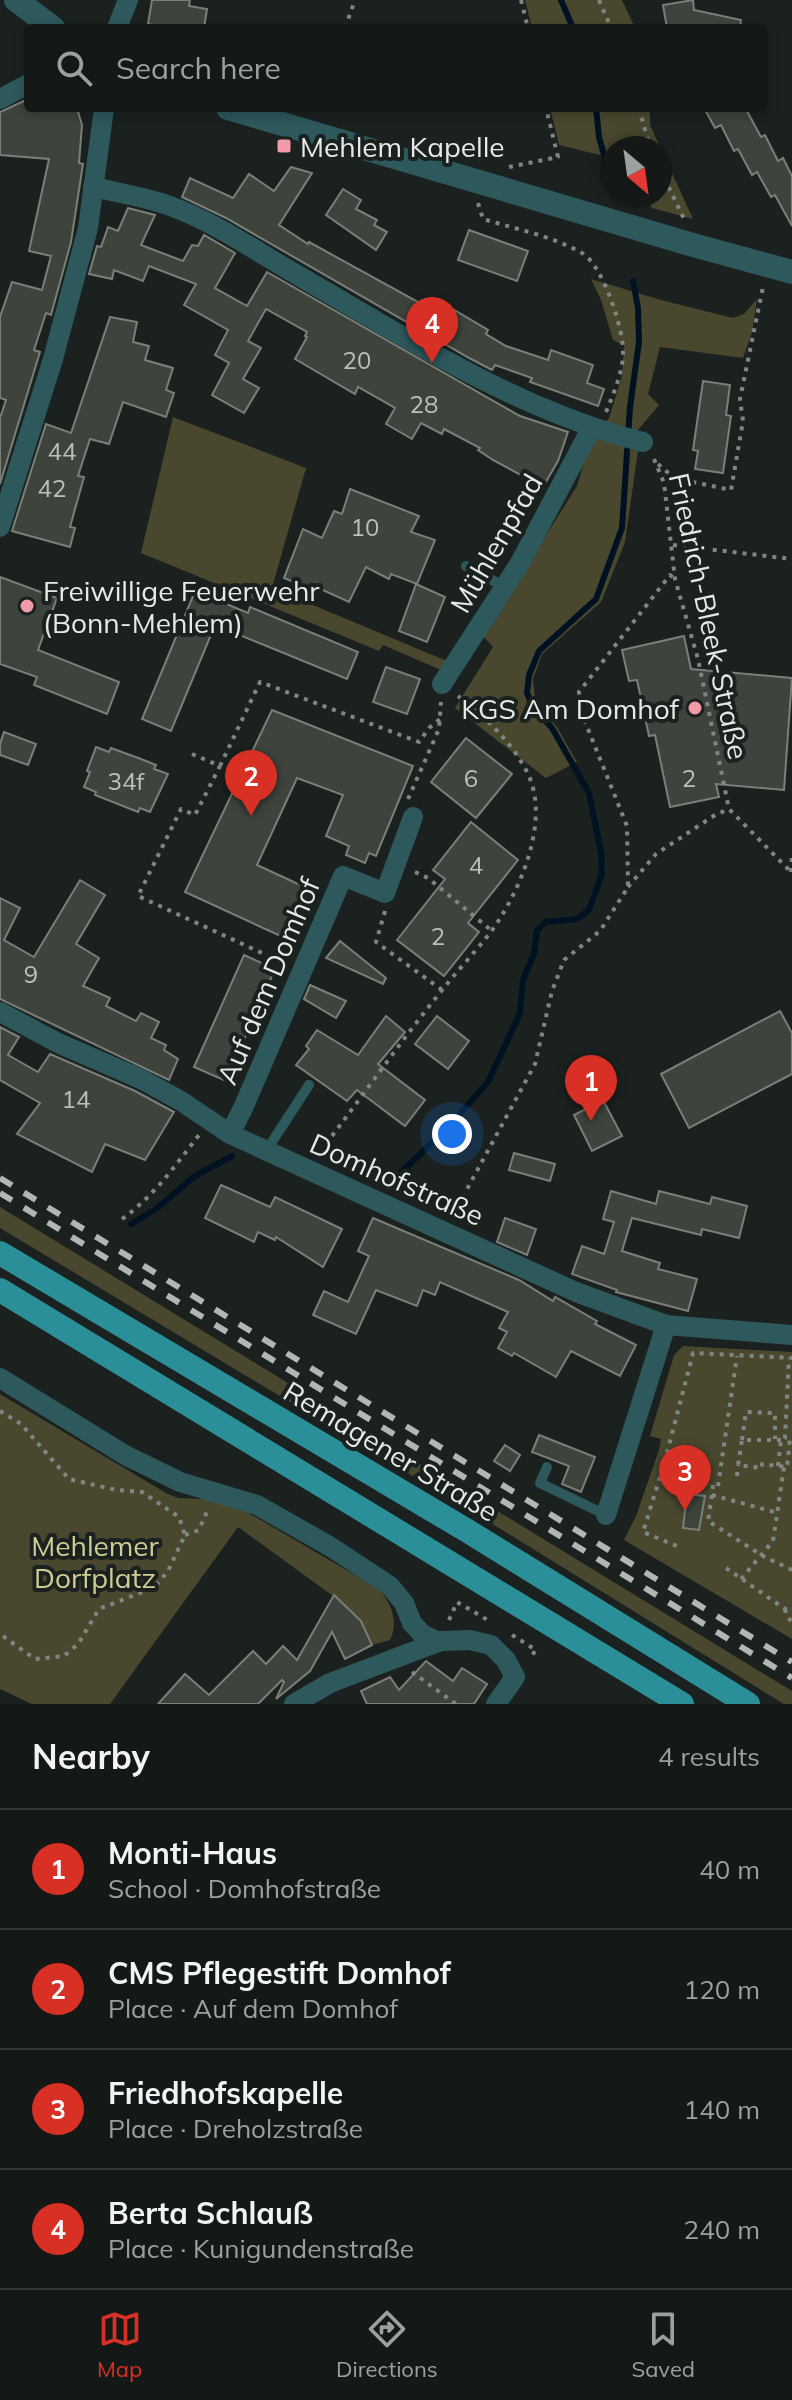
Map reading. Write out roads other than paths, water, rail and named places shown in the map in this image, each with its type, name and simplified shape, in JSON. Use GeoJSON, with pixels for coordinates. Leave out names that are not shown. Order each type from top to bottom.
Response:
{"type":"FeatureCollection","features":[{"type":"Feature","properties":{"kind":"main road","name":"Remagener Straße"},"geometry":{"type":"LineString","coordinates":[[0,1253],[466,1530],[748,1704]]}},
{"type":"Feature","properties":{"kind":"main road"},"geometry":{"type":"LineString","coordinates":[[0,1290],[682,1704]]}},
{"type":"Feature","properties":{"kind":"street"},"geometry":{"type":"LineString","coordinates":[[16,0],[48,24]]}},
{"type":"Feature","properties":{"kind":"street"},"geometry":{"type":"LineString","coordinates":[[119,24],[128,0]]}},
{"type":"Feature","properties":{"kind":"street"},"geometry":{"type":"LineString","coordinates":[[0,99],[24,86]]}},
{"type":"Feature","properties":{"kind":"street"},"geometry":{"type":"LineString","coordinates":[[0,527],[4,504],[55,351],[88,228],[103,112]]}},
{"type":"Feature","properties":{"kind":"street"},"geometry":{"type":"LineString","coordinates":[[242,112],[792,272]]}},
{"type":"Feature","properties":{"kind":"street"},"geometry":{"type":"LineString","coordinates":[[93,187],[171,206],[209,224],[461,368],[535,405],[602,431],[643,442]]}},
{"type":"Feature","properties":{"kind":"street","name":"Mühlenpfad"},"geometry":{"type":"LineString","coordinates":[[442,684],[505,587],[568,475],[602,431]]}},
{"type":"Feature","properties":{"kind":"street","name":"Auf dem Domhof"},"geometry":{"type":"LineString","coordinates":[[230,1134],[343,876],[385,893],[413,817]]}},
{"type":"Feature","properties":{"kind":"street","name":"Domhofstraße"},"geometry":{"type":"LineString","coordinates":[[0,1012],[58,1043],[141,1079],[230,1134],[576,1292],[666,1325],[792,1335]]}},
{"type":"Feature","properties":{"kind":"street"},"geometry":{"type":"LineString","coordinates":[[606,1515],[666,1325]]}},
{"type":"Feature","properties":{"kind":"street"},"geometry":{"type":"LineString","coordinates":[[0,1378],[125,1455],[180,1482],[257,1505],[343,1555],[390,1586],[404,1603],[412,1623],[422,1634],[438,1642]]}},
{"type":"Feature","properties":{"kind":"street"},"geometry":{"type":"LineString","coordinates":[[294,1704],[330,1683],[394,1658],[438,1642],[470,1640],[491,1645],[506,1660],[515,1677],[496,1704]]}},
{"type":"Feature","properties":{"kind":"lane"},"geometry":{"type":"LineString","coordinates":[[466,566],[505,587]]}},
{"type":"Feature","properties":{"kind":"lane"},"geometry":{"type":"LineString","coordinates":[[266,1151],[309,1085]]}},
{"type":"Feature","properties":{"kind":"lane"},"geometry":{"type":"LineString","coordinates":[[547,1467],[540,1483],[606,1515]]}},
{"type":"Feature","properties":{"kind":"waterway"},"geometry":{"type":"LineString","coordinates":[[561,0],[571,24]]}},
{"type":"Feature","properties":{"kind":"waterway"},"geometry":{"type":"LineString","coordinates":[[596,112],[600,141]]}},
{"type":"Feature","properties":{"kind":"waterway"},"geometry":{"type":"LineString","coordinates":[[386,1187],[449,1126],[488,1082],[520,1013],[523,980],[534,953],[537,930],[546,922],[577,919],[589,910],[602,874],[601,852],[589,793],[552,728],[533,707],[527,693],[529,675],[539,651],[596,599],[622,528],[630,407],[639,342],[633,281]]}},
{"type":"Feature","properties":{"kind":"waterway"},"geometry":{"type":"LineString","coordinates":[[131,1224],[156,1209],[195,1176],[232,1156]]}},
{"type":"Feature","properties":{"kind":"railway"},"geometry":{"type":"LineString","coordinates":[[0,1178],[792,1662]]}},
{"type":"Feature","properties":{"kind":"railway"},"geometry":{"type":"LineString","coordinates":[[0,1193],[792,1678]]}},
{"type":"Feature","properties":{"kind":"place","name":"Mehlem Kapelle"},"geometry":{"type":"Point","coordinates":[284,146]}},
{"type":"Feature","properties":{"kind":"place","name":"Berta Schlauß"},"geometry":{"type":"Point","coordinates":[432,363]}},
{"type":"Feature","properties":{"kind":"place","name":"Freiwillige Feuerwehr (Bonn-Mehlem)"},"geometry":{"type":"Point","coordinates":[27,606]}},
{"type":"Feature","properties":{"kind":"place","name":"KGS Am Domhof"},"geometry":{"type":"Point","coordinates":[695,708]}},
{"type":"Feature","properties":{"kind":"place","name":"CMS Pflegestift Domhof"},"geometry":{"type":"Point","coordinates":[251,816]}},
{"type":"Feature","properties":{"kind":"place","name":"Monti-Haus"},"geometry":{"type":"Point","coordinates":[591,1121]}},
{"type":"Feature","properties":{"kind":"place","name":"Friedhofskapelle"},"geometry":{"type":"Point","coordinates":[685,1511]}},
{"type":"Feature","properties":{"kind":"park label","name":"Mehlemer Dorfplatz"},"geometry":{"type":"Point","coordinates":[95,1561]}}]}
